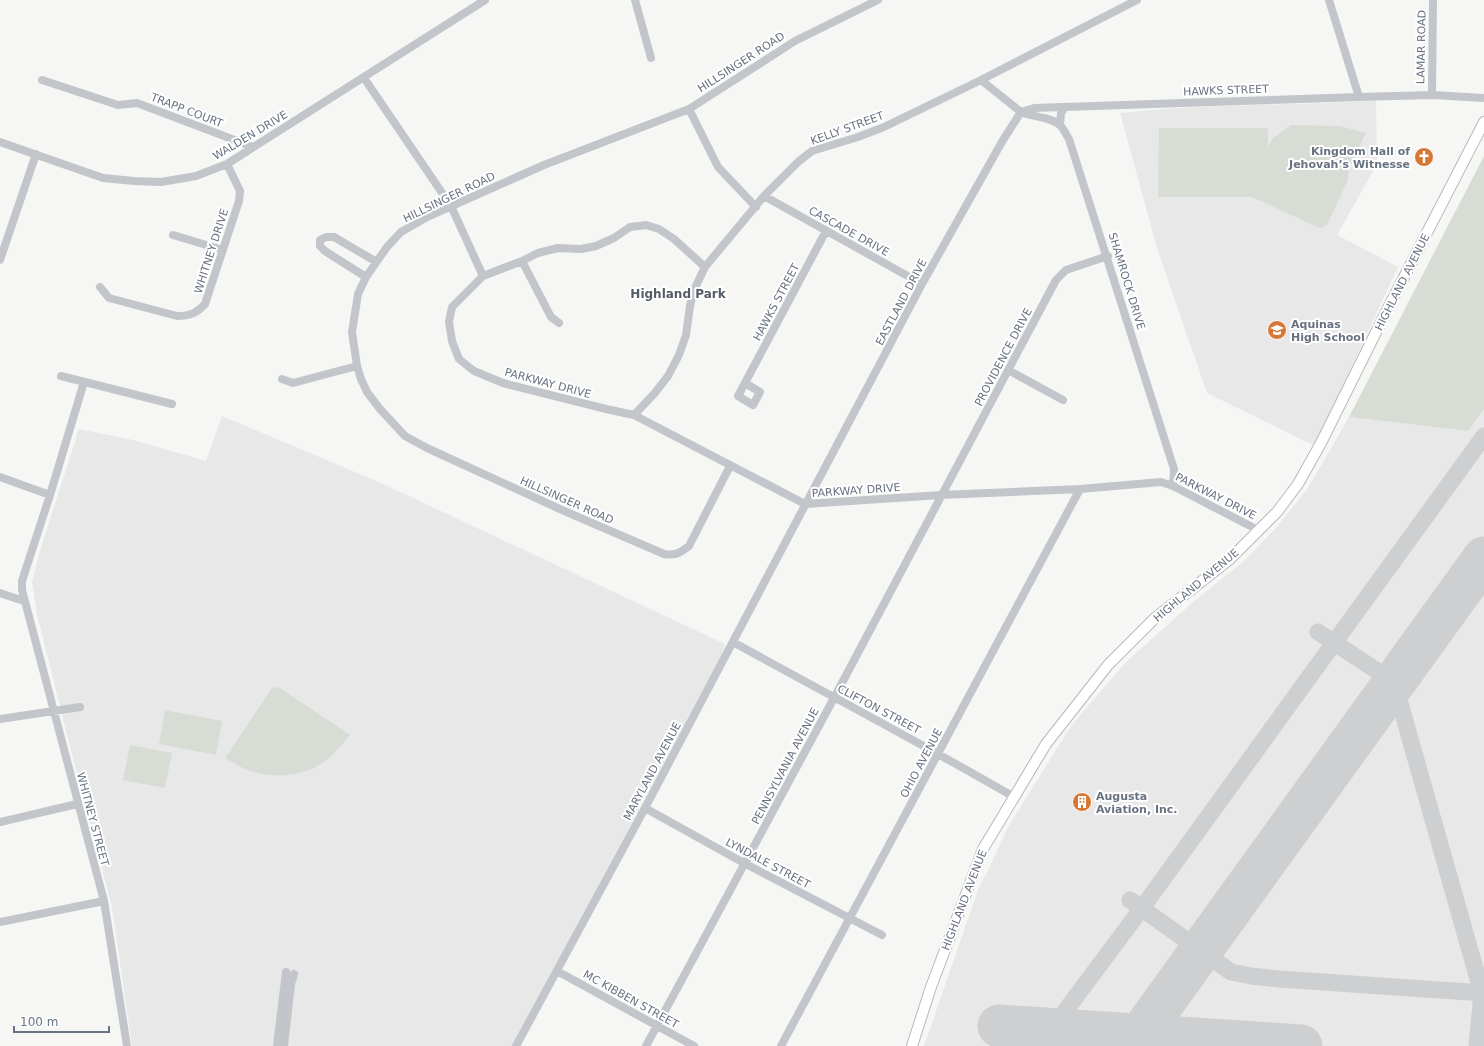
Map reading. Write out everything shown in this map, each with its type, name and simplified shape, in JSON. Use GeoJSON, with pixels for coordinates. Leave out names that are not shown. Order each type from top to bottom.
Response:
{"type":"FeatureCollection","features":[{"type":"Feature","properties":{"kind":"main road","name":"HIGHLAND AVENUE"},"geometry":{"type":"LineString","coordinates":[[912,1046],[931,987],[983,849],[1046,744],[1108,665],[1155,618],[1230,559],[1277,512],[1298,484],[1317,450],[1484,122]]}},
{"type":"Feature","properties":{"kind":"street","name":"WALDEN DRIVE"},"geometry":{"type":"LineString","coordinates":[[0,142],[103,178],[162,182],[196,176],[227,164],[364,78],[484,0]]}},
{"type":"Feature","properties":{"kind":"street"},"geometry":{"type":"LineString","coordinates":[[635,0],[651,58]]}},
{"type":"Feature","properties":{"kind":"street","name":"HILLSINGER ROAD"},"geometry":{"type":"LineString","coordinates":[[730,466],[689,546],[679,554],[671,556],[562,510],[427,448],[405,436],[380,409],[367,392],[357,366],[352,332],[358,294],[366,277],[387,246],[401,232],[427,217],[544,165],[689,109],[795,41],[878,0]]}},
{"type":"Feature","properties":{"kind":"street","name":"KELLY STREET"},"geometry":{"type":"LineString","coordinates":[[634,415],[654,394],[668,376],[679,355],[686,335],[694,290],[705,267],[764,196],[788,171],[812,151],[852,139],[884,127],[981,80],[1137,0]]}},
{"type":"Feature","properties":{"kind":"street"},"geometry":{"type":"LineString","coordinates":[[1329,0],[1359,97]]}},
{"type":"Feature","properties":{"kind":"street","name":"LAMAR ROAD"},"geometry":{"type":"LineString","coordinates":[[1432,95],[1433,0]]}},
{"type":"Feature","properties":{"kind":"street"},"geometry":{"type":"LineString","coordinates":[[364,78],[451,206],[483,276],[522,261],[538,253],[558,248],[582,249],[596,246],[614,238],[630,227],[646,225],[659,229],[674,239],[705,267]]}},
{"type":"Feature","properties":{"kind":"street","name":"TRAPP COURT"},"geometry":{"type":"LineString","coordinates":[[42,80],[118,105],[137,103],[253,147]]}},
{"type":"Feature","properties":{"kind":"street"},"geometry":{"type":"LineString","coordinates":[[981,80],[1022,112],[1032,116],[1049,119],[1060,125],[1061,113],[1065,107]]}},
{"type":"Feature","properties":{"kind":"street","name":"HAWKS STREET"},"geometry":{"type":"LineString","coordinates":[[1022,112],[1034,108],[1359,97],[1432,95],[1484,98]]}},
{"type":"Feature","properties":{"kind":"street"},"geometry":{"type":"LineString","coordinates":[[689,109],[718,167],[756,206]]}},
{"type":"Feature","properties":{"kind":"street","name":"EASTLAND DRIVE"},"geometry":{"type":"LineString","coordinates":[[805,504],[922,284],[1003,140],[1022,112]]}},
{"type":"Feature","properties":{"kind":"street","name":"SHAMROCK DRIVE"},"geometry":{"type":"LineString","coordinates":[[1060,125],[1069,139],[1108,256],[1174,469],[1174,486]]}},
{"type":"Feature","properties":{"kind":"street"},"geometry":{"type":"LineString","coordinates":[[0,260],[36,154]]}},
{"type":"Feature","properties":{"kind":"street","name":"WHITNEY DRIVE"},"geometry":{"type":"LineString","coordinates":[[100,287],[109,298],[178,316],[187,316],[197,312],[205,304],[238,201],[240,191],[227,164]]}},
{"type":"Feature","properties":{"kind":"street","name":"CASCADE DRIVE"},"geometry":{"type":"LineString","coordinates":[[764,196],[922,284]]}},
{"type":"Feature","properties":{"kind":"street","name":"HAWKS STREET"},"geometry":{"type":"LineString","coordinates":[[745,383],[826,231]]}},
{"type":"Feature","properties":{"kind":"street"},"geometry":{"type":"LineString","coordinates":[[173,235],[223,250]]}},
{"type":"Feature","properties":{"kind":"street"},"geometry":{"type":"LineString","coordinates":[[366,277],[325,251],[320,246],[320,240],[326,237],[334,237],[376,261]]}},
{"type":"Feature","properties":{"kind":"street","name":"PROVIDENCE DRIVE"},"geometry":{"type":"LineString","coordinates":[[942,495],[1056,280],[1066,270],[1108,256]]}},
{"type":"Feature","properties":{"kind":"street"},"geometry":{"type":"LineString","coordinates":[[522,261],[551,317],[559,323]]}},
{"type":"Feature","properties":{"kind":"street","name":"PARKWAY DRIVE"},"geometry":{"type":"LineString","coordinates":[[483,276],[452,307],[449,322],[452,341],[459,359],[474,372],[503,383],[634,415],[805,504],[942,495],[1080,489],[1161,482],[1174,486],[1258,530]]}},
{"type":"Feature","properties":{"kind":"street"},"geometry":{"type":"LineString","coordinates":[[282,379],[293,383],[357,366]]}},
{"type":"Feature","properties":{"kind":"street"},"geometry":{"type":"LineString","coordinates":[[1008,370],[1062,400]]}},
{"type":"Feature","properties":{"kind":"street"},"geometry":{"type":"LineString","coordinates":[[61,376],[172,404]]}},
{"type":"Feature","properties":{"kind":"street","name":"WHITNEY STREET"},"geometry":{"type":"LineString","coordinates":[[84,382],[22,581],[22,590],[77,804],[104,901],[127,1046]]}},
{"type":"Feature","properties":{"kind":"street"},"geometry":{"type":"LineString","coordinates":[[0,477],[50,495]]}},
{"type":"Feature","properties":{"kind":"street","name":"OHIO AVENUE"},"geometry":{"type":"LineString","coordinates":[[781,1046],[1080,489]]}},
{"type":"Feature","properties":{"kind":"street","name":"PENNSYLVANIA AVENUE"},"geometry":{"type":"LineString","coordinates":[[646,1046],[942,495]]}},
{"type":"Feature","properties":{"kind":"street","name":"MARYLAND AVENUE"},"geometry":{"type":"LineString","coordinates":[[519,1044],[805,504]]}},
{"type":"Feature","properties":{"kind":"street"},"geometry":{"type":"LineString","coordinates":[[0,593],[24,601]]}},
{"type":"Feature","properties":{"kind":"street","name":"CLIFTON STREET"},"geometry":{"type":"LineString","coordinates":[[733,642],[834,698],[939,753],[1014,797]]}},
{"type":"Feature","properties":{"kind":"street"},"geometry":{"type":"LineString","coordinates":[[0,719],[80,706]]}},
{"type":"Feature","properties":{"kind":"street"},"geometry":{"type":"LineString","coordinates":[[0,822],[77,804]]}},
{"type":"Feature","properties":{"kind":"street","name":"LYNDALE STREET"},"geometry":{"type":"LineString","coordinates":[[645,808],[744,863],[882,935]]}},
{"type":"Feature","properties":{"kind":"street"},"geometry":{"type":"LineString","coordinates":[[0,922],[104,901]]}},
{"type":"Feature","properties":{"kind":"street","name":"MC KIBBEN STREET"},"geometry":{"type":"LineString","coordinates":[[557,971],[694,1046]]}},
{"type":"Feature","properties":{"kind":"street"},"geometry":{"type":"LineString","coordinates":[[277,1046],[290,973],[291,984],[284,1046]]}},
{"type":"Feature","properties":{"kind":"shaded area","name":"Aquinas High School"},"geometry":{"type":"Polygon","coordinates":[[[1376,101],[1377,164],[1337,235],[1398,267],[1315,446],[1207,393],[1157,248],[1120,113],[1175,108],[1376,101]]]}},
{"type":"Feature","properties":{"kind":"shaded area"},"geometry":{"type":"Polygon","coordinates":[[[1291,125],[1340,126],[1366,133],[1349,166],[1348,180],[1327,225],[1320,228],[1252,197],[1158,197],[1159,128],[1268,128],[1268,147],[1273,138],[1291,125]]]}},
{"type":"Feature","properties":{"kind":"shaded area"},"geometry":{"type":"Polygon","coordinates":[[[1484,156],[1484,409],[1468,431],[1349,417],[1484,156]]]}},
{"type":"Feature","properties":{"kind":"shaded area"},"geometry":{"type":"Polygon","coordinates":[[[1484,409],[1484,1046],[924,1046],[978,890],[1008,827],[1071,726],[1125,663],[1193,602],[1243,562],[1276,528],[1308,488],[1349,417],[1468,431],[1484,409]]]}},
{"type":"Feature","properties":{"kind":"shaded area"},"geometry":{"type":"Polygon","coordinates":[[[222,416],[381,483],[725,644],[721,656],[512,1046],[132,1046],[112,907],[37,614],[32,583],[39,554],[79,429],[133,440],[206,461],[222,416]]]}},
{"type":"Feature","properties":{"kind":"shaded area"},"geometry":{"type":"Polygon","coordinates":[[[278,687],[350,735],[335,753],[316,767],[287,775],[266,775],[244,769],[225,758],[272,688],[278,687]]]}},
{"type":"Feature","properties":{"kind":"shaded area"},"geometry":{"type":"Polygon","coordinates":[[[165,710],[222,721],[216,755],[159,744],[165,710]]]}},
{"type":"Feature","properties":{"kind":"shaded area"},"geometry":{"type":"Polygon","coordinates":[[[130,745],[172,753],[165,788],[123,780],[130,745]]]}},
{"type":"Feature","properties":{"kind":"taxiway"},"geometry":{"type":"LineString","coordinates":[[1040,1046],[1142,908],[1484,436]]}},
{"type":"Feature","properties":{"kind":"taxiway"},"geometry":{"type":"LineString","coordinates":[[1318,632],[1394,682],[1482,993],[1477,1046]]}},
{"type":"Feature","properties":{"kind":"taxiway"},"geometry":{"type":"LineString","coordinates":[[1130,900],[1231,972],[1279,979],[1484,993]]}},
{"type":"Feature","properties":{"kind":"runway"},"geometry":{"type":"LineString","coordinates":[[1132,1046],[1484,558]]}},
{"type":"Feature","properties":{"kind":"runway"},"geometry":{"type":"LineString","coordinates":[[999,1026],[1301,1046]]}},
{"type":"Feature","properties":{"kind":"place","name":"Kingdom Hall of Jehovah’s Witnesse"},"geometry":{"type":"Point","coordinates":[1424,157]}},
{"type":"Feature","properties":{"kind":"place","name":"Aquinas High School"},"geometry":{"type":"Point","coordinates":[1277,330]}},
{"type":"Feature","properties":{"kind":"place","name":"Augusta Aviation, Inc."},"geometry":{"type":"Point","coordinates":[1082,802]}},
{"type":"Feature","properties":{"kind":"district","name":"Highland Park"},"geometry":{"type":"Point","coordinates":[678,294]}}]}
